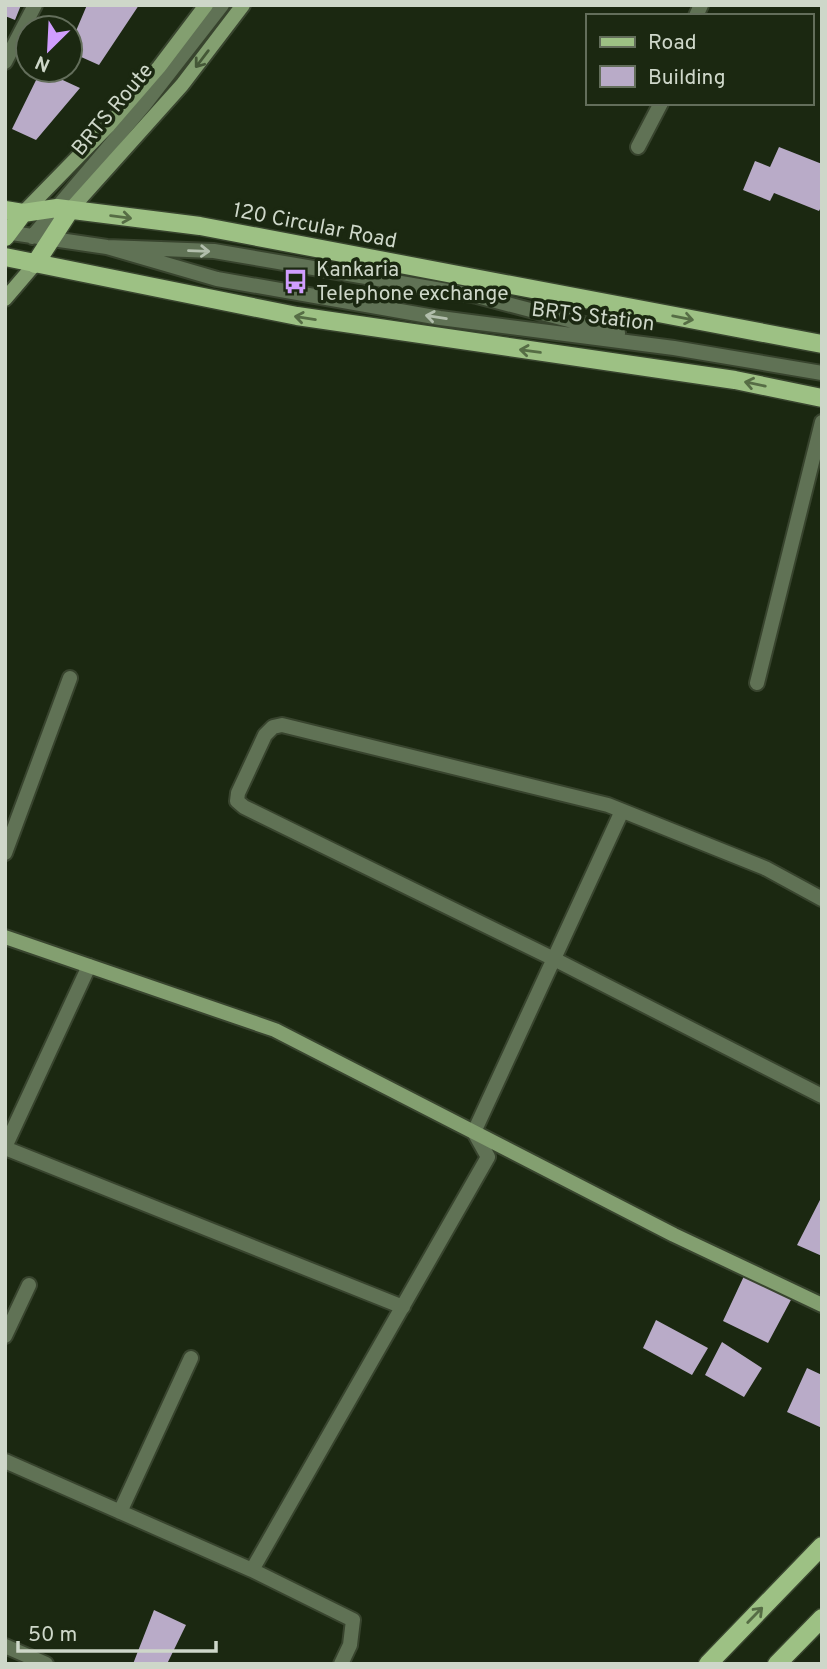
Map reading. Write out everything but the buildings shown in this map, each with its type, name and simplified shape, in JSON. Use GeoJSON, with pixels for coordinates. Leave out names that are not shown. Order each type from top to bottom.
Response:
{"type":"FeatureCollection","features":[{"type":"Feature","properties":{"kind":"main road","name":"120 Circular Road"},"geometry":{"type":"LineString","coordinates":[[5,210],[23,213],[63,209],[200,226],[820,339]]}},
{"type":"Feature","properties":{"kind":"main road"},"geometry":{"type":"LineString","coordinates":[[35,264],[51,240],[63,209]]}},
{"type":"Feature","properties":{"kind":"main road"},"geometry":{"type":"LineString","coordinates":[[6,234],[23,213]]}},
{"type":"Feature","properties":{"kind":"main road"},"geometry":{"type":"LineString","coordinates":[[5,257],[297,316],[735,380],[822,398]]}},
{"type":"Feature","properties":{"kind":"main road"},"geometry":{"type":"LineString","coordinates":[[708,1664],[822,1546]]}},
{"type":"Feature","properties":{"kind":"main road"},"geometry":{"type":"LineString","coordinates":[[777,1664],[822,1618]]}},
{"type":"Feature","properties":{"kind":"street"},"geometry":{"type":"LineString","coordinates":[[5,62],[35,5]]}},
{"type":"Feature","properties":{"kind":"street"},"geometry":{"type":"LineString","coordinates":[[23,213],[109,125],[159,67],[206,5]]}},
{"type":"Feature","properties":{"kind":"street","name":"BRTS Route"},"geometry":{"type":"LineString","coordinates":[[32,237],[63,209],[222,5]]}},
{"type":"Feature","properties":{"kind":"street"},"geometry":{"type":"LineString","coordinates":[[63,209],[182,85],[243,5]]}},
{"type":"Feature","properties":{"kind":"street"},"geometry":{"type":"LineString","coordinates":[[638,147],[660,105]]}},
{"type":"Feature","properties":{"kind":"street"},"geometry":{"type":"LineString","coordinates":[[6,234],[107,247]]}},
{"type":"Feature","properties":{"kind":"street","name":"BRTS Station"},"geometry":{"type":"LineString","coordinates":[[107,247],[217,279],[440,318],[674,348]]}},
{"type":"Feature","properties":{"kind":"street","name":"BRTS Station"},"geometry":{"type":"LineString","coordinates":[[107,247],[214,251],[477,296],[674,348]]}},
{"type":"Feature","properties":{"kind":"street"},"geometry":{"type":"LineString","coordinates":[[5,299],[35,264]]}},
{"type":"Feature","properties":{"kind":"street"},"geometry":{"type":"LineString","coordinates":[[674,348],[822,373]]}},
{"type":"Feature","properties":{"kind":"street"},"geometry":{"type":"LineString","coordinates":[[757,683],[822,422]]}},
{"type":"Feature","properties":{"kind":"street"},"geometry":{"type":"LineString","coordinates":[[5,853],[71,678]]}},
{"type":"Feature","properties":{"kind":"street"},"geometry":{"type":"LineString","coordinates":[[822,899],[765,868],[595,802],[282,725],[273,727],[265,735],[237,801],[244,807],[554,959],[822,1096]]}},
{"type":"Feature","properties":{"kind":"street"},"geometry":{"type":"LineString","coordinates":[[474,1132],[622,811]]}},
{"type":"Feature","properties":{"kind":"street"},"geometry":{"type":"LineString","coordinates":[[5,937],[275,1030],[674,1235],[822,1305]]}},
{"type":"Feature","properties":{"kind":"street"},"geometry":{"type":"LineString","coordinates":[[89,966],[5,1148],[403,1307]]}},
{"type":"Feature","properties":{"kind":"street"},"geometry":{"type":"LineString","coordinates":[[252,1570],[488,1157],[474,1132]]}},
{"type":"Feature","properties":{"kind":"street"},"geometry":{"type":"LineString","coordinates":[[5,1336],[29,1285]]}},
{"type":"Feature","properties":{"kind":"street"},"geometry":{"type":"LineString","coordinates":[[120,1512],[191,1358]]}},
{"type":"Feature","properties":{"kind":"street"},"geometry":{"type":"LineString","coordinates":[[5,1461],[252,1570],[353,1620],[350,1645],[341,1664]]}},
{"type":"Feature","properties":{"kind":"street"},"geometry":{"type":"LineString","coordinates":[[5,1646],[46,1664]]}},
{"type":"Feature","properties":{"kind":"place","name":"Kankaria Telephone exchange"},"geometry":{"type":"Point","coordinates":[296,281]}}]}
